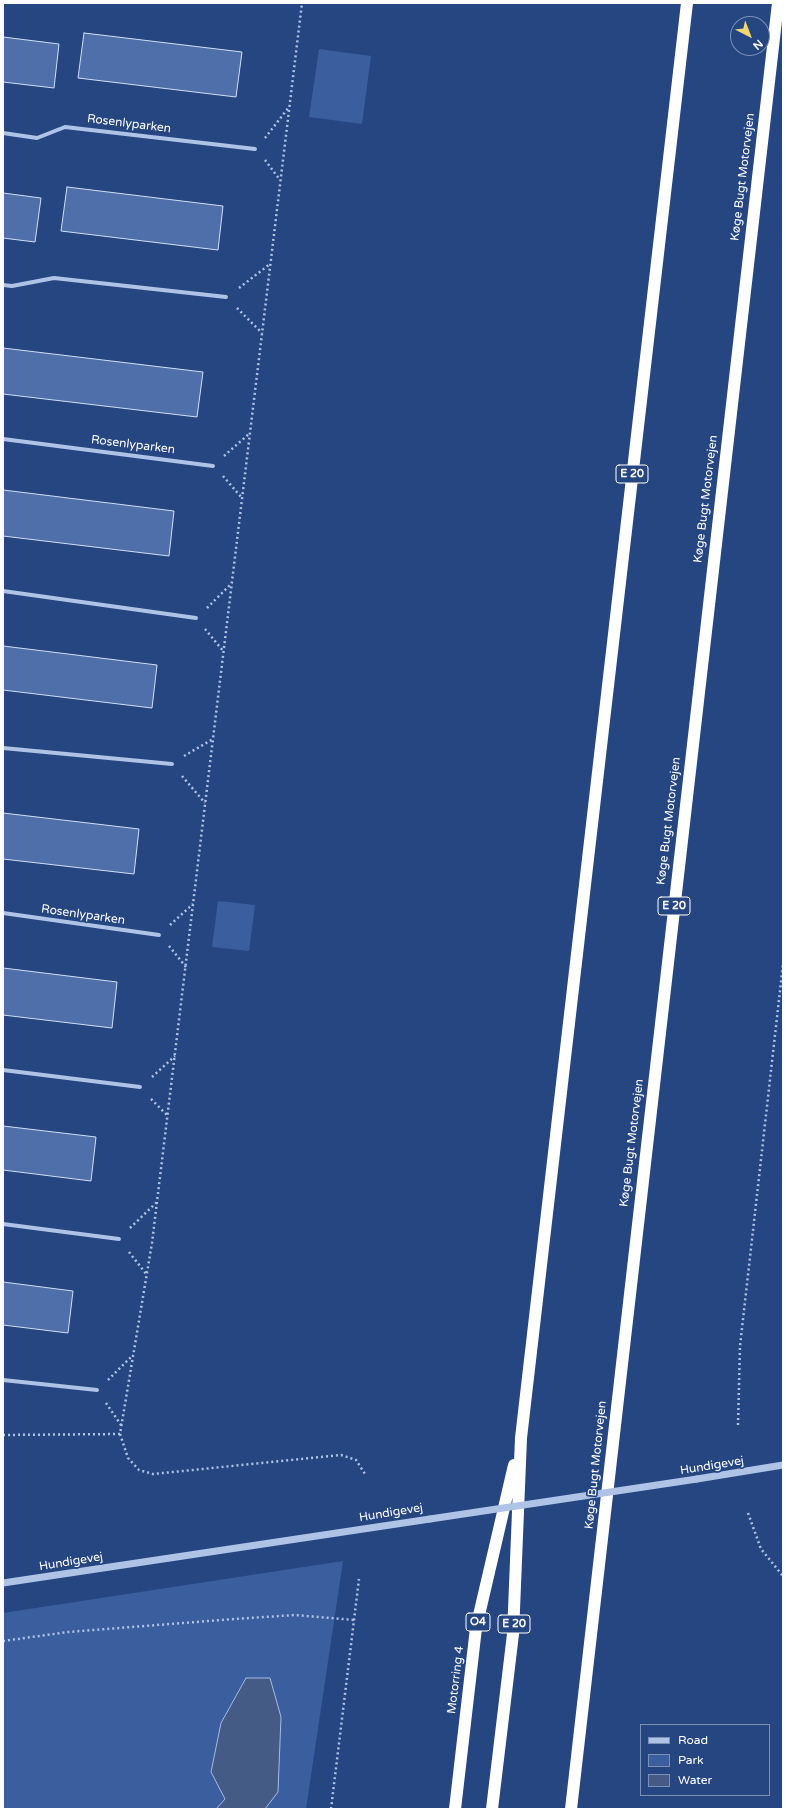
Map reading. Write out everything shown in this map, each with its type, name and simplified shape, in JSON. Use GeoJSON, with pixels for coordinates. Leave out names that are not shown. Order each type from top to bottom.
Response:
{"type":"FeatureCollection","features":[{"type":"Feature","properties":{"kind":"highway","name":"E 20"},"geometry":{"type":"LineString","coordinates":[[492,1809],[513,1634],[520,1438],[686,3]]}},
{"type":"Feature","properties":{"kind":"highway","name":"Køge Bugt Motorvejen"},"geometry":{"type":"LineString","coordinates":[[571,1809],[778,3]]}},
{"type":"Feature","properties":{"kind":"highway","name":"Motorring 4"},"geometry":{"type":"LineString","coordinates":[[455,1809],[476,1628],[520,1438]]}},
{"type":"Feature","properties":{"kind":"street","name":"Rosenlyparken"},"geometry":{"type":"LineString","coordinates":[[3,133],[37,138],[65,127],[255,149]]}},
{"type":"Feature","properties":{"kind":"street"},"geometry":{"type":"LineString","coordinates":[[3,285],[12,286],[54,278],[226,296]]}},
{"type":"Feature","properties":{"kind":"street","name":"Rosenlyparken"},"geometry":{"type":"LineString","coordinates":[[3,439],[213,466]]}},
{"type":"Feature","properties":{"kind":"street"},"geometry":{"type":"LineString","coordinates":[[3,591],[196,618]]}},
{"type":"Feature","properties":{"kind":"street"},"geometry":{"type":"LineString","coordinates":[[3,748],[172,764]]}},
{"type":"Feature","properties":{"kind":"street","name":"Rosenlyparken"},"geometry":{"type":"LineString","coordinates":[[3,913],[159,935]]}},
{"type":"Feature","properties":{"kind":"street"},"geometry":{"type":"LineString","coordinates":[[3,1070],[140,1087]]}},
{"type":"Feature","properties":{"kind":"street"},"geometry":{"type":"LineString","coordinates":[[3,1224],[118,1239]]}},
{"type":"Feature","properties":{"kind":"street"},"geometry":{"type":"LineString","coordinates":[[3,1380],[97,1390]]}},
{"type":"Feature","properties":{"kind":"street","name":"Hundigevej"},"geometry":{"type":"LineString","coordinates":[[3,1583],[783,1466]]}},
{"type":"Feature","properties":{"kind":"path"},"geometry":{"type":"LineString","coordinates":[[302,3],[152,1243],[120,1434],[128,1458],[139,1470],[153,1474],[341,1455],[356,1460],[364,1474]]}},
{"type":"Feature","properties":{"kind":"path"},"geometry":{"type":"LineString","coordinates":[[262,334],[226,296],[270,264]]}},
{"type":"Feature","properties":{"kind":"path"},"geometry":{"type":"LineString","coordinates":[[205,804],[172,764],[213,739]]}},
{"type":"Feature","properties":{"kind":"path"},"geometry":{"type":"LineString","coordinates":[[738,1425],[740,1346],[783,964]]}},
{"type":"Feature","properties":{"kind":"path"},"geometry":{"type":"LineString","coordinates":[[3,1435],[120,1434]]}},
{"type":"Feature","properties":{"kind":"path"},"geometry":{"type":"LineString","coordinates":[[748,1513],[761,1549],[783,1576]]}},
{"type":"Feature","properties":{"kind":"path"},"geometry":{"type":"LineString","coordinates":[[331,1809],[359,1579]]}},
{"type":"Feature","properties":{"kind":"path"},"geometry":{"type":"LineString","coordinates":[[3,1641],[68,1632],[242,1618],[295,1615],[354,1620]]}},
{"type":"Feature","properties":{"kind":"green space"},"geometry":{"type":"Polygon","coordinates":[[[319,49],[371,56],[362,124],[309,117],[319,49]]]}},
{"type":"Feature","properties":{"kind":"green space"},"geometry":{"type":"Polygon","coordinates":[[[218,901],[255,905],[249,951],[212,947],[218,901]]]}},
{"type":"Feature","properties":{"kind":"green space"},"geometry":{"type":"Polygon","coordinates":[[[343,1561],[306,1809],[3,1809],[3,1613],[343,1561]]]}},
{"type":"Feature","properties":{"kind":"water"},"geometry":{"type":"Polygon","coordinates":[[[246,1678],[270,1678],[281,1717],[278,1792],[265,1809],[216,1809],[225,1799],[211,1772],[221,1723],[246,1678]]]}},
{"type":"Feature","properties":{"kind":"building"},"geometry":{"type":"Polygon","coordinates":[[[84,33],[242,52],[236,97],[78,78],[84,33]]]}},
{"type":"Feature","properties":{"kind":"building"},"geometry":{"type":"Polygon","coordinates":[[[3,37],[59,44],[54,88],[3,82],[3,37]]]}},
{"type":"Feature","properties":{"kind":"building"},"geometry":{"type":"Polygon","coordinates":[[[67,187],[223,206],[218,250],[61,231],[67,187]]]}},
{"type":"Feature","properties":{"kind":"building"},"geometry":{"type":"Polygon","coordinates":[[[3,193],[41,198],[35,242],[3,238],[3,193]]]}},
{"type":"Feature","properties":{"kind":"building"},"geometry":{"type":"Polygon","coordinates":[[[3,348],[203,372],[197,417],[3,394],[3,348]]]}},
{"type":"Feature","properties":{"kind":"building"},"geometry":{"type":"Polygon","coordinates":[[[3,490],[174,511],[169,556],[3,536],[3,490]]]}},
{"type":"Feature","properties":{"kind":"building"},"geometry":{"type":"Polygon","coordinates":[[[3,646],[157,665],[152,708],[3,690],[3,646]]]}},
{"type":"Feature","properties":{"kind":"building"},"geometry":{"type":"Polygon","coordinates":[[[3,813],[139,829],[134,874],[3,859],[3,813]]]}},
{"type":"Feature","properties":{"kind":"building"},"geometry":{"type":"Polygon","coordinates":[[[3,968],[117,982],[112,1028],[3,1015],[3,968]]]}},
{"type":"Feature","properties":{"kind":"building"},"geometry":{"type":"Polygon","coordinates":[[[3,1126],[96,1137],[91,1181],[3,1170],[3,1126]]]}},
{"type":"Feature","properties":{"kind":"building"},"geometry":{"type":"Polygon","coordinates":[[[3,1282],[73,1291],[68,1333],[3,1325],[3,1282]]]}}]}
